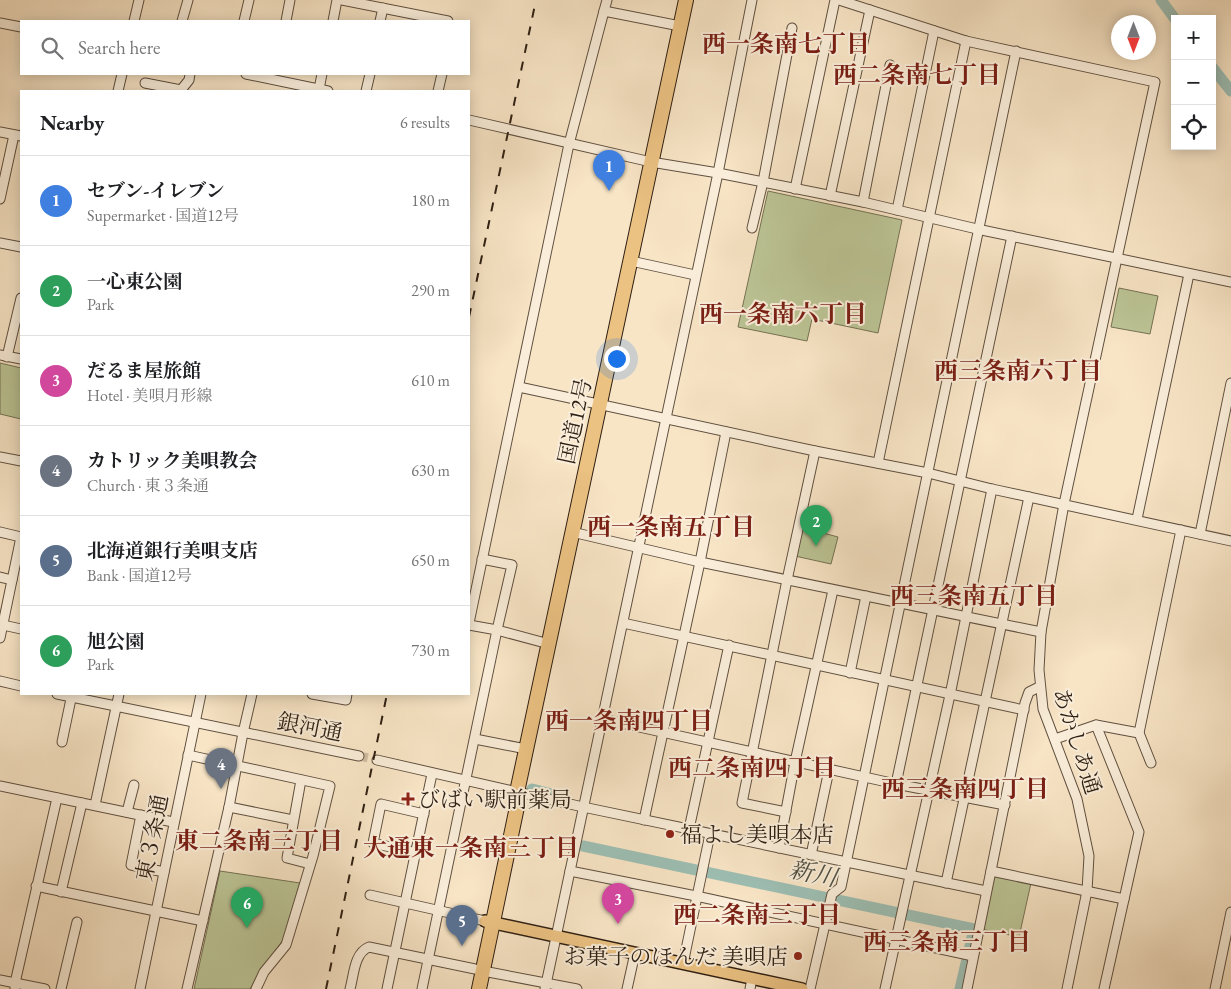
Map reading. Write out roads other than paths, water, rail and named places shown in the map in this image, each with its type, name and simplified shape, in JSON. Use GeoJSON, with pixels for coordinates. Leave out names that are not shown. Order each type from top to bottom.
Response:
{"type":"FeatureCollection","features":[{"type":"Feature","properties":{"kind":"highway","name":"国道12号"},"geometry":{"type":"LineString","coordinates":[[478,989],[479,970],[488,922],[518,802],[517,792],[526,749],[686,0]]}},
{"type":"Feature","properties":{"kind":"highway","name":"国道12号"},"geometry":{"type":"LineString","coordinates":[[471,989],[479,970]]}},
{"type":"Feature","properties":{"kind":"main road"},"geometry":{"type":"LineString","coordinates":[[488,922],[683,964],[751,984],[802,989]]}},
{"type":"Feature","properties":{"kind":"street"},"geometry":{"type":"LineString","coordinates":[[134,20],[138,0]]}},
{"type":"Feature","properties":{"kind":"street"},"geometry":{"type":"LineString","coordinates":[[182,20],[188,0]]}},
{"type":"Feature","properties":{"kind":"street"},"geometry":{"type":"LineString","coordinates":[[244,20],[249,0]]}},
{"type":"Feature","properties":{"kind":"street"},"geometry":{"type":"LineString","coordinates":[[286,20],[290,0]]}},
{"type":"Feature","properties":{"kind":"street"},"geometry":{"type":"LineString","coordinates":[[333,20],[337,0]]}},
{"type":"Feature","properties":{"kind":"street"},"geometry":{"type":"LineString","coordinates":[[342,0],[443,20]]}},
{"type":"Feature","properties":{"kind":"street"},"geometry":{"type":"LineString","coordinates":[[470,619],[520,387],[569,144],[606,0]]}},
{"type":"Feature","properties":{"kind":"street"},"geometry":{"type":"LineString","coordinates":[[546,986],[718,173],[752,0]]}},
{"type":"Feature","properties":{"kind":"street"},"geometry":{"type":"LineString","coordinates":[[795,189],[837,0],[966,41],[1016,51],[846,862],[840,887],[832,894],[810,989]]}},
{"type":"Feature","properties":{"kind":"street"},"geometry":{"type":"LineString","coordinates":[[380,20],[383,8]]}},
{"type":"Feature","properties":{"kind":"street"},"geometry":{"type":"LineString","coordinates":[[830,196],[870,10]]}},
{"type":"Feature","properties":{"kind":"street"},"geometry":{"type":"LineString","coordinates":[[604,11],[680,26]]}},
{"type":"Feature","properties":{"kind":"street"},"geometry":{"type":"LineString","coordinates":[[0,23],[20,27]]}},
{"type":"Feature","properties":{"kind":"street"},"geometry":{"type":"LineString","coordinates":[[752,228],[763,182],[792,28]]}},
{"type":"Feature","properties":{"kind":"street"},"geometry":{"type":"LineString","coordinates":[[897,210],[934,31]]}},
{"type":"Feature","properties":{"kind":"street"},"geometry":{"type":"LineString","coordinates":[[878,463],[966,41]]}},
{"type":"Feature","properties":{"kind":"street","name":"あかしあ通"},"geometry":{"type":"LineString","coordinates":[[1016,51],[1155,82],[1064,504],[1041,632],[1039,687],[1043,709],[1077,799],[1089,856],[1087,891],[1067,989]]}},
{"type":"Feature","properties":{"kind":"street"},"geometry":{"type":"LineString","coordinates":[[863,202],[890,65]]}},
{"type":"Feature","properties":{"kind":"street"},"geometry":{"type":"LineString","coordinates":[[118,90],[122,75]]}},
{"type":"Feature","properties":{"kind":"street"},"geometry":{"type":"LineString","coordinates":[[145,83],[181,90],[189,80],[190,75]]}},
{"type":"Feature","properties":{"kind":"street"},"geometry":{"type":"LineString","coordinates":[[256,75],[275,77],[320,90]]}},
{"type":"Feature","properties":{"kind":"street"},"geometry":{"type":"LineString","coordinates":[[322,75],[324,90]]}},
{"type":"Feature","properties":{"kind":"street"},"geometry":{"type":"LineString","coordinates":[[366,90],[370,75]]}},
{"type":"Feature","properties":{"kind":"street"},"geometry":{"type":"LineString","coordinates":[[438,90],[442,75]]}},
{"type":"Feature","properties":{"kind":"street"},"geometry":{"type":"LineString","coordinates":[[470,120],[652,162],[863,202],[978,229],[1231,282]]}},
{"type":"Feature","properties":{"kind":"street"},"geometry":{"type":"LineString","coordinates":[[0,132],[18,136],[0,199]]}},
{"type":"Feature","properties":{"kind":"street"},"geometry":{"type":"LineString","coordinates":[[896,784],[1012,236]]}},
{"type":"Feature","properties":{"kind":"street"},"geometry":{"type":"LineString","coordinates":[[0,243],[20,247]]}},
{"type":"Feature","properties":{"kind":"street"},"geometry":{"type":"LineString","coordinates":[[631,261],[695,275]]}},
{"type":"Feature","properties":{"kind":"street"},"geometry":{"type":"LineString","coordinates":[[1137,519],[1189,274]]}},
{"type":"Feature","properties":{"kind":"street"},"geometry":{"type":"LineString","coordinates":[[20,301],[4,356],[20,359]]}},
{"type":"Feature","properties":{"kind":"street"},"geometry":{"type":"LineString","coordinates":[[1200,534],[1231,382]]}},
{"type":"Feature","properties":{"kind":"street"},"geometry":{"type":"LineString","coordinates":[[520,387],[815,452],[928,473],[960,482],[1231,541]]}},
{"type":"Feature","properties":{"kind":"street"},"geometry":{"type":"LineString","coordinates":[[644,820],[726,432]]}},
{"type":"Feature","properties":{"kind":"street"},"geometry":{"type":"LineString","coordinates":[[786,812],[742,803],[771,655],[815,452]]}},
{"type":"Feature","properties":{"kind":"street"},"geometry":{"type":"LineString","coordinates":[[0,457],[20,461]]}},
{"type":"Feature","properties":{"kind":"street"},"geometry":{"type":"LineString","coordinates":[[885,989],[950,695],[992,489]]}},
{"type":"Feature","properties":{"kind":"street"},"geometry":{"type":"LineString","coordinates":[[946,883],[1029,497]]}},
{"type":"Feature","properties":{"kind":"street"},"geometry":{"type":"LineString","coordinates":[[1151,763],[1139,733],[1181,530]]}},
{"type":"Feature","properties":{"kind":"street"},"geometry":{"type":"LineString","coordinates":[[0,532],[20,537]]}},
{"type":"Feature","properties":{"kind":"street"},"geometry":{"type":"LineString","coordinates":[[572,532],[700,562],[1041,632]]}},
{"type":"Feature","properties":{"kind":"street"},"geometry":{"type":"LineString","coordinates":[[20,542],[1,632],[20,629]]}},
{"type":"Feature","properties":{"kind":"street"},"geometry":{"type":"LineString","coordinates":[[422,989],[512,565],[482,560]]}},
{"type":"Feature","properties":{"kind":"street"},"geometry":{"type":"LineString","coordinates":[[0,577],[12,580]]}},
{"type":"Feature","properties":{"kind":"street"},"geometry":{"type":"LineString","coordinates":[[779,848],[795,762],[833,590]]}},
{"type":"Feature","properties":{"kind":"street"},"geometry":{"type":"LineString","coordinates":[[850,673],[866,596]]}},
{"type":"Feature","properties":{"kind":"street"},"geometry":{"type":"LineString","coordinates":[[623,623],[684,635],[883,681],[1024,710]]}},
{"type":"Feature","properties":{"kind":"street"},"geometry":{"type":"LineString","coordinates":[[470,624],[549,644]]}},
{"type":"Feature","properties":{"kind":"street"},"geometry":{"type":"LineString","coordinates":[[689,830],[729,646]]}},
{"type":"Feature","properties":{"kind":"street"},"geometry":{"type":"LineString","coordinates":[[0,681],[20,686]]}},
{"type":"Feature","properties":{"kind":"street"},"geometry":{"type":"LineString","coordinates":[[966,989],[1024,710],[1029,692],[1039,687]]}},
{"type":"Feature","properties":{"kind":"street"},"geometry":{"type":"LineString","coordinates":[[62,742],[72,695]]}},
{"type":"Feature","properties":{"kind":"street","name":"銀河通"},"geometry":{"type":"LineString","coordinates":[[72,695],[242,733],[360,756]]}},
{"type":"Feature","properties":{"kind":"street"},"geometry":{"type":"LineString","coordinates":[[95,806],[119,695]]}},
{"type":"Feature","properties":{"kind":"street","name":"東３条通"},"geometry":{"type":"LineString","coordinates":[[140,989],[173,822],[201,695]]}},
{"type":"Feature","properties":{"kind":"street"},"geometry":{"type":"LineString","coordinates":[[187,989],[229,807],[242,733],[252,695]]}},
{"type":"Feature","properties":{"kind":"street"},"geometry":{"type":"LineString","coordinates":[[318,695],[346,700],[347,695]]}},
{"type":"Feature","properties":{"kind":"street"},"geometry":{"type":"LineString","coordinates":[[603,719],[829,770],[1005,805]]}},
{"type":"Feature","properties":{"kind":"street"},"geometry":{"type":"LineString","coordinates":[[1055,739],[1096,725],[1139,733]]}},
{"type":"Feature","properties":{"kind":"street"},"geometry":{"type":"LineString","coordinates":[[1096,725],[1139,832],[1104,989]]}},
{"type":"Feature","properties":{"kind":"street"},"geometry":{"type":"LineString","coordinates":[[475,739],[526,749]]}},
{"type":"Feature","properties":{"kind":"street"},"geometry":{"type":"LineString","coordinates":[[188,755],[330,786],[310,864],[286,945],[264,972],[256,989]]}},
{"type":"Feature","properties":{"kind":"street"},"geometry":{"type":"LineString","coordinates":[[377,760],[432,774],[689,830],[986,891]]}},
{"type":"Feature","properties":{"kind":"street"},"geometry":{"type":"LineString","coordinates":[[811,855],[829,770]]}},
{"type":"Feature","properties":{"kind":"street"},"geometry":{"type":"LineString","coordinates":[[387,989],[432,774]]}},
{"type":"Feature","properties":{"kind":"street"},"geometry":{"type":"LineString","coordinates":[[301,780],[287,858],[310,864]]}},
{"type":"Feature","properties":{"kind":"street"},"geometry":{"type":"LineString","coordinates":[[127,812],[134,785]]}},
{"type":"Feature","properties":{"kind":"street"},"geometry":{"type":"LineString","coordinates":[[0,786],[173,822]]}},
{"type":"Feature","properties":{"kind":"street"},"geometry":{"type":"LineString","coordinates":[[15,986],[57,798]]}},
{"type":"Feature","properties":{"kind":"street"},"geometry":{"type":"LineString","coordinates":[[62,892],[82,803]]}},
{"type":"Feature","properties":{"kind":"street"},"geometry":{"type":"LineString","coordinates":[[416,853],[373,843],[381,804],[424,814]]}},
{"type":"Feature","properties":{"kind":"street"},"geometry":{"type":"LineString","coordinates":[[229,807],[293,820]]}},
{"type":"Feature","properties":{"kind":"street"},"geometry":{"type":"LineString","coordinates":[[141,815],[131,865],[164,872]]}},
{"type":"Feature","properties":{"kind":"street"},"geometry":{"type":"LineString","coordinates":[[683,964],[710,834]]}},
{"type":"Feature","properties":{"kind":"street"},"geometry":{"type":"LineString","coordinates":[[570,871],[696,896],[973,956]]}},
{"type":"Feature","properties":{"kind":"street"},"geometry":{"type":"LineString","coordinates":[[991,871],[1124,899]]}},
{"type":"Feature","properties":{"kind":"street"},"geometry":{"type":"LineString","coordinates":[[36,886],[202,921]]}},
{"type":"Feature","properties":{"kind":"street"},"geometry":{"type":"LineString","coordinates":[[370,895],[488,922]]}},
{"type":"Feature","properties":{"kind":"street"},"geometry":{"type":"LineString","coordinates":[[1215,989],[1231,912]]}},
{"type":"Feature","properties":{"kind":"street"},"geometry":{"type":"LineString","coordinates":[[61,989],[77,922]]}},
{"type":"Feature","properties":{"kind":"street"},"geometry":{"type":"LineString","coordinates":[[350,989],[358,956],[362,950],[368,947],[546,986],[577,989]]}},
{"type":"Feature","properties":{"kind":"street"},"geometry":{"type":"LineString","coordinates":[[627,989],[635,954]]}},
{"type":"Feature","properties":{"kind":"street"},"geometry":{"type":"LineString","coordinates":[[0,980],[15,986],[45,989]]}},
{"type":"Feature","properties":{"kind":"waterway"},"geometry":{"type":"LineString","coordinates":[[1161,0],[1172,15]]}},
{"type":"Feature","properties":{"kind":"waterway"},"geometry":{"type":"LineString","coordinates":[[1216,72],[1231,91]]}},
{"type":"Feature","properties":{"kind":"waterway","name":"新川"},"geometry":{"type":"LineString","coordinates":[[532,789],[556,795]]}},
{"type":"Feature","properties":{"kind":"waterway","name":"新川"},"geometry":{"type":"LineString","coordinates":[[583,846],[974,929],[960,989]]}},
{"type":"Feature","properties":{"kind":"tunnel"},"geometry":{"type":"LineString","coordinates":[[359,756],[377,760]]}},
{"type":"Feature","properties":{"kind":"railway"},"geometry":{"type":"LineString","coordinates":[[470,312],[536,0]]}},
{"type":"Feature","properties":{"kind":"railway"},"geometry":{"type":"LineString","coordinates":[[326,989],[387,695]]}},
{"type":"Feature","properties":{"kind":"place","name":"セブン-イレブン"},"geometry":{"type":"Point","coordinates":[609,191]}},
{"type":"Feature","properties":{"kind":"place","name":"一心東公園"},"geometry":{"type":"Point","coordinates":[816,546]}},
{"type":"Feature","properties":{"kind":"place","name":"カトリック美唄教会"},"geometry":{"type":"Point","coordinates":[221,789]}},
{"type":"Feature","properties":{"kind":"place","name":"びばい駅前薬局"},"geometry":{"type":"Point","coordinates":[408,799]}},
{"type":"Feature","properties":{"kind":"place","name":"福よし美唄本店"},"geometry":{"type":"Point","coordinates":[670,834]}},
{"type":"Feature","properties":{"kind":"place","name":"だるま屋旅館"},"geometry":{"type":"Point","coordinates":[618,924]}},
{"type":"Feature","properties":{"kind":"place","name":"旭公園"},"geometry":{"type":"Point","coordinates":[247,928]}},
{"type":"Feature","properties":{"kind":"place","name":"北海道銀行美唄支店"},"geometry":{"type":"Point","coordinates":[462,946]}},
{"type":"Feature","properties":{"kind":"place","name":"お菓子のほんだ 美唄店"},"geometry":{"type":"Point","coordinates":[798,956]}},
{"type":"Feature","properties":{"kind":"district","name":"西一条南七丁目"},"geometry":{"type":"Point","coordinates":[786,43]}},
{"type":"Feature","properties":{"kind":"district","name":"西二条南七丁目"},"geometry":{"type":"Point","coordinates":[917,74]}},
{"type":"Feature","properties":{"kind":"district","name":"西一条南六丁目"},"geometry":{"type":"Point","coordinates":[783,313]}},
{"type":"Feature","properties":{"kind":"district","name":"西三条南六丁目"},"geometry":{"type":"Point","coordinates":[1018,370]}},
{"type":"Feature","properties":{"kind":"district","name":"西一条南五丁目"},"geometry":{"type":"Point","coordinates":[671,526]}},
{"type":"Feature","properties":{"kind":"district","name":"西三条南五丁目"},"geometry":{"type":"Point","coordinates":[974,595]}},
{"type":"Feature","properties":{"kind":"district","name":"西一条南四丁目"},"geometry":{"type":"Point","coordinates":[629,720]}},
{"type":"Feature","properties":{"kind":"district","name":"西二条南四丁目"},"geometry":{"type":"Point","coordinates":[752,767]}},
{"type":"Feature","properties":{"kind":"district","name":"西三条南四丁目"},"geometry":{"type":"Point","coordinates":[965,788]}},
{"type":"Feature","properties":{"kind":"district","name":"東二条南三丁目"},"geometry":{"type":"Point","coordinates":[259,840]}},
{"type":"Feature","properties":{"kind":"district","name":"大通東一条南三丁目"},"geometry":{"type":"Point","coordinates":[471,847]}},
{"type":"Feature","properties":{"kind":"district","name":"西二条南三丁目"},"geometry":{"type":"Point","coordinates":[757,914]}},
{"type":"Feature","properties":{"kind":"district","name":"西三条南三丁目"},"geometry":{"type":"Point","coordinates":[947,941]}}]}
